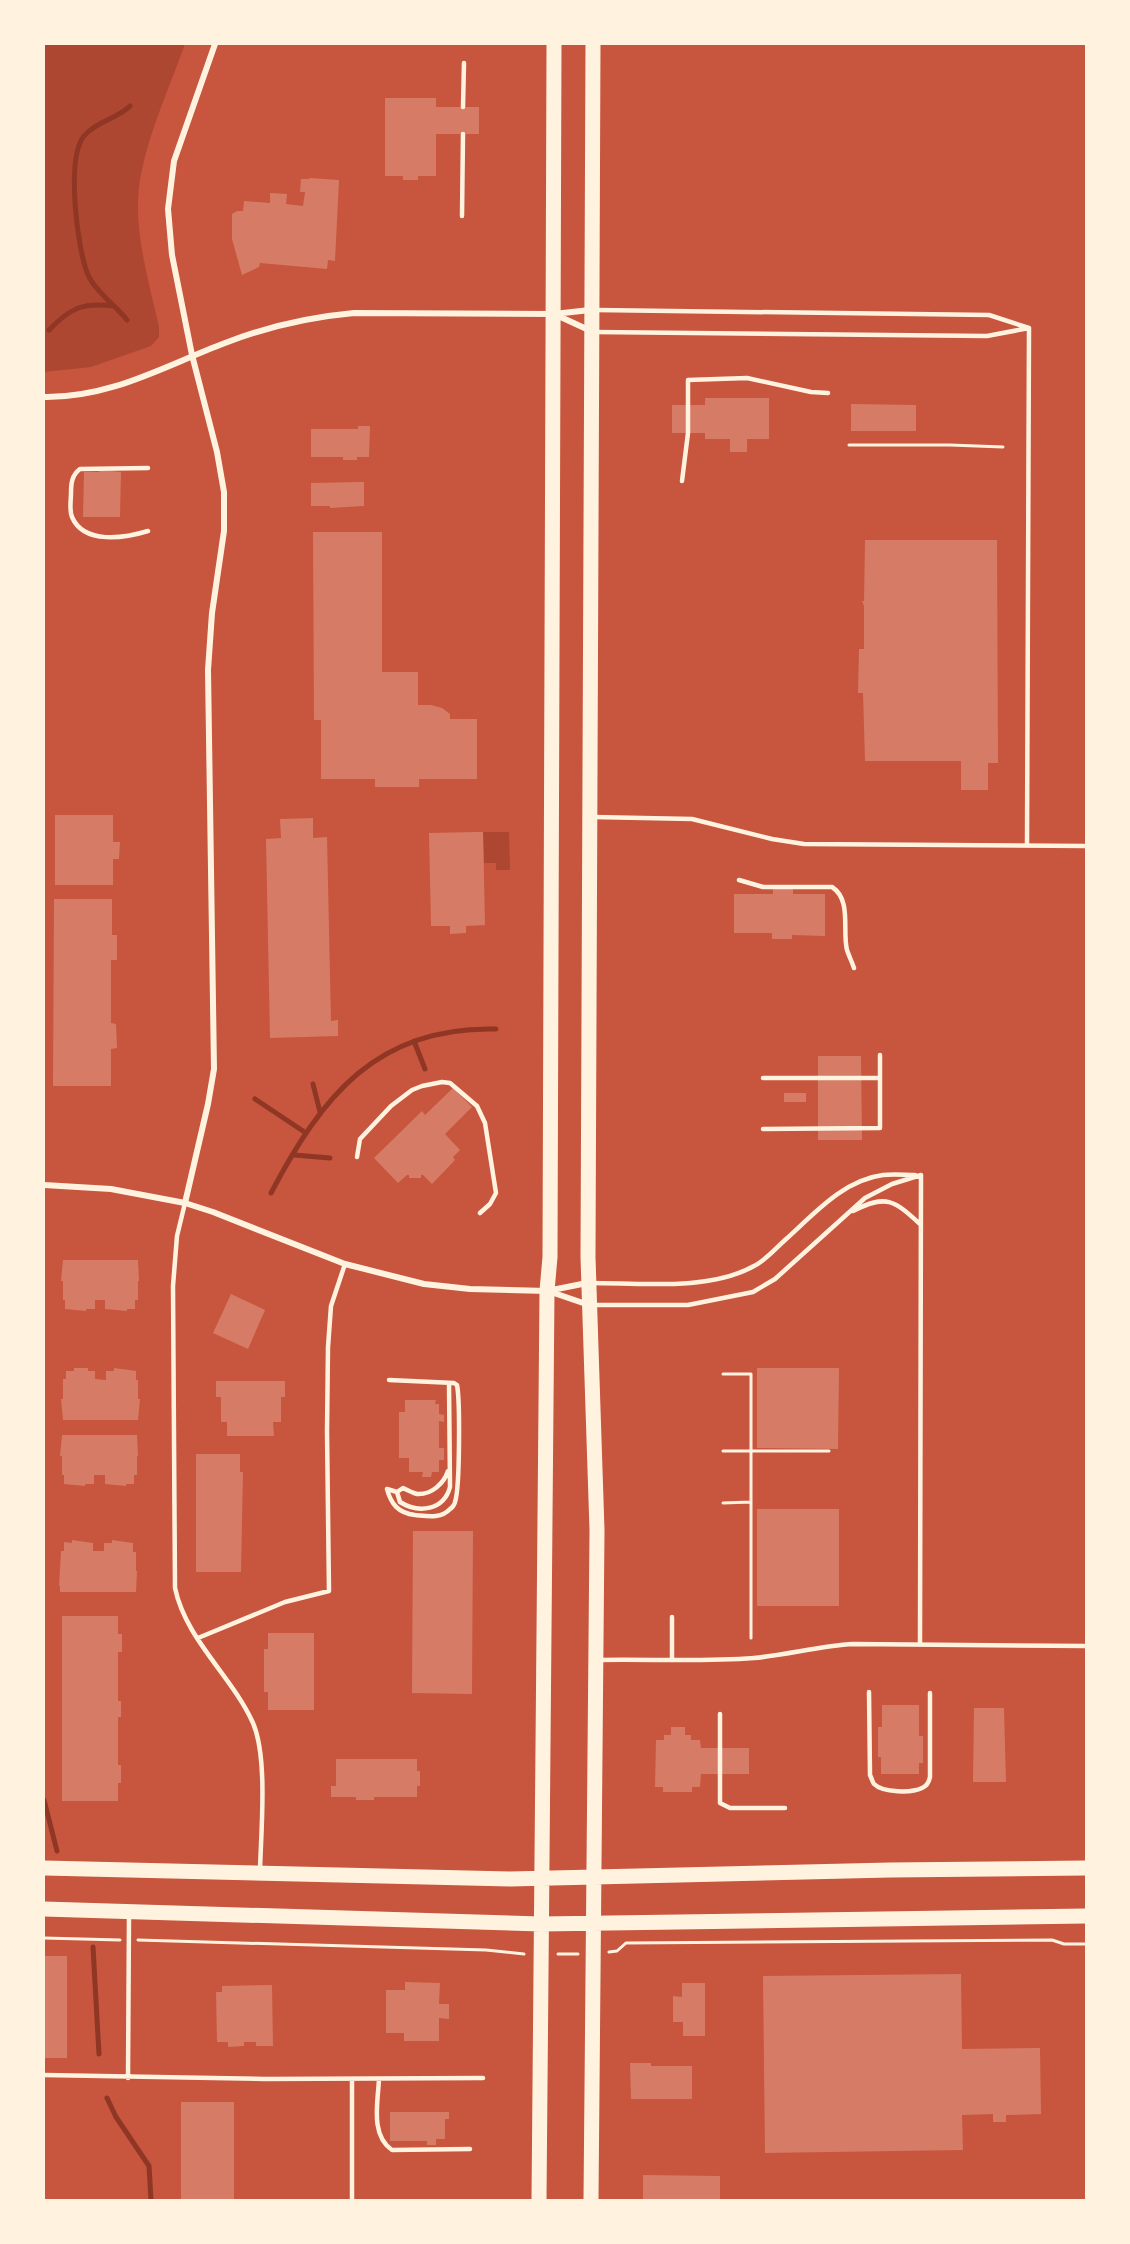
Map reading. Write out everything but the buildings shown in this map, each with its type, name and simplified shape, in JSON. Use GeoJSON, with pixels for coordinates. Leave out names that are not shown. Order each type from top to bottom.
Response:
{"type":"FeatureCollection","features":[{"type":"Feature","properties":{"kind":"main road"},"geometry":{"type":"LineString","coordinates":[[539,2200],[547,1291],[550,1257],[554,44]]}},
{"type":"Feature","properties":{"kind":"main road"},"geometry":{"type":"LineString","coordinates":[[591,2200],[597,1500],[589,1305],[593,44]]}},
{"type":"Feature","properties":{"kind":"main road"},"geometry":{"type":"LineString","coordinates":[[44,1868],[541,1878],[890,1870],[1086,1869]]}},
{"type":"Feature","properties":{"kind":"main road"},"geometry":{"type":"LineString","coordinates":[[44,1909],[541,1923],[1086,1916]]}},
{"type":"Feature","properties":{"kind":"street"},"geometry":{"type":"LineString","coordinates":[[185,1203],[214,1069],[208,670],[212,613],[225,518],[218,452],[192,355],[170,237],[168,194],[179,142],[215,44]]}},
{"type":"Feature","properties":{"kind":"street"},"geometry":{"type":"LineString","coordinates":[[44,397],[80,396],[116,387],[192,355],[267,329],[330,315],[365,312],[554,314],[592,310]]}},
{"type":"Feature","properties":{"kind":"street"},"geometry":{"type":"LineString","coordinates":[[554,314],[592,332]]}},
{"type":"Feature","properties":{"kind":"street"},"geometry":{"type":"LineString","coordinates":[[44,1185],[111,1189],[185,1203],[345,1264],[401,1280],[440,1287],[547,1291],[589,1283]]}},
{"type":"Feature","properties":{"kind":"street"},"geometry":{"type":"LineString","coordinates":[[547,1291],[589,1305]]}},
{"type":"Feature","properties":{"kind":"lane"},"geometry":{"type":"LineString","coordinates":[[463,107],[464,63]]}},
{"type":"Feature","properties":{"kind":"lane"},"geometry":{"type":"LineString","coordinates":[[462,216],[463,134]]}},
{"type":"Feature","properties":{"kind":"lane"},"geometry":{"type":"LineString","coordinates":[[592,310],[989,315],[1029,328]]}},
{"type":"Feature","properties":{"kind":"lane"},"geometry":{"type":"LineString","coordinates":[[592,332],[987,336],[1029,328]]}},
{"type":"Feature","properties":{"kind":"lane"},"geometry":{"type":"LineString","coordinates":[[1027,845],[1029,328]]}},
{"type":"Feature","properties":{"kind":"lane"},"geometry":{"type":"LineString","coordinates":[[682,481],[688,433],[688,380],[747,378],[811,392],[828,393]]}},
{"type":"Feature","properties":{"kind":"lane"},"geometry":{"type":"LineString","coordinates":[[148,468],[80,469],[71,483],[70,502],[70,511],[75,522],[92,535],[135,535],[148,531]]}},
{"type":"Feature","properties":{"kind":"lane"},"geometry":{"type":"LineString","coordinates":[[590,817],[692,819],[772,839],[804,844],[1086,846]]}},
{"type":"Feature","properties":{"kind":"lane"},"geometry":{"type":"LineString","coordinates":[[740,880],[763,887],[832,887],[839,892],[843,902],[847,950],[854,968]]}},
{"type":"Feature","properties":{"kind":"lane"},"geometry":{"type":"LineString","coordinates":[[763,1129],[880,1128],[880,1055]]}},
{"type":"Feature","properties":{"kind":"lane"},"geometry":{"type":"LineString","coordinates":[[763,1078],[880,1078]]}},
{"type":"Feature","properties":{"kind":"lane"},"geometry":{"type":"LineString","coordinates":[[357,1156],[360,1139],[391,1106],[412,1090],[422,1086],[442,1082],[450,1083],[477,1107],[485,1123],[495,1193],[490,1204],[480,1213]]}},
{"type":"Feature","properties":{"kind":"lane"},"geometry":{"type":"LineString","coordinates":[[589,1283],[684,1283],[710,1280],[740,1272],[763,1260],[828,1202],[846,1189],[881,1175],[921,1174]]}},
{"type":"Feature","properties":{"kind":"lane"},"geometry":{"type":"LineString","coordinates":[[589,1305],[688,1305],[753,1292],[775,1279],[865,1198],[921,1174]]}},
{"type":"Feature","properties":{"kind":"lane"},"geometry":{"type":"LineString","coordinates":[[920,1644],[921,1174]]}},
{"type":"Feature","properties":{"kind":"lane"},"geometry":{"type":"LineString","coordinates":[[845,1215],[863,1206],[886,1201],[898,1204],[920,1224]]}},
{"type":"Feature","properties":{"kind":"lane"},"geometry":{"type":"LineString","coordinates":[[185,1203],[177,1236],[173,1286],[173,1568],[175,1588],[180,1607],[248,1714],[258,1738],[261,1769],[260,1873]]}},
{"type":"Feature","properties":{"kind":"lane"},"geometry":{"type":"LineString","coordinates":[[198,1638],[285,1602],[329,1591],[328,1347],[331,1306],[345,1264]]}},
{"type":"Feature","properties":{"kind":"lane"},"geometry":{"type":"LineString","coordinates":[[389,1380],[454,1383],[458,1387],[458,1482],[456,1501],[452,1508],[438,1516],[412,1515],[402,1512],[392,1504],[387,1489],[397,1492]]}},
{"type":"Feature","properties":{"kind":"lane"},"geometry":{"type":"LineString","coordinates":[[397,1492],[400,1502],[407,1506],[436,1506],[447,1496],[450,1466],[449,1383]]}},
{"type":"Feature","properties":{"kind":"lane"},"geometry":{"type":"LineString","coordinates":[[397,1492],[403,1488],[417,1494],[428,1492],[445,1480],[450,1466]]}},
{"type":"Feature","properties":{"kind":"lane"},"geometry":{"type":"LineString","coordinates":[[672,1617],[672,1659]]}},
{"type":"Feature","properties":{"kind":"lane"},"geometry":{"type":"LineString","coordinates":[[595,1660],[759,1657],[830,1645],[1086,1646]]}},
{"type":"Feature","properties":{"kind":"lane"},"geometry":{"type":"LineString","coordinates":[[869,1692],[870,1775],[874,1784],[894,1790],[921,1789],[928,1784],[930,1777],[930,1693]]}},
{"type":"Feature","properties":{"kind":"lane"},"geometry":{"type":"LineString","coordinates":[[720,1714],[720,1803],[730,1808],[785,1808]]}},
{"type":"Feature","properties":{"kind":"lane"},"geometry":{"type":"LineString","coordinates":[[129,1911],[129,2078]]}},
{"type":"Feature","properties":{"kind":"lane"},"geometry":{"type":"LineString","coordinates":[[44,2075],[129,2078],[483,2078]]}},
{"type":"Feature","properties":{"kind":"lane"},"geometry":{"type":"LineString","coordinates":[[352,2079],[352,2200]]}},
{"type":"Feature","properties":{"kind":"lane"},"geometry":{"type":"LineString","coordinates":[[379,2079],[378,2133],[386,2146],[392,2150],[470,2149]]}},
{"type":"Feature","properties":{"kind":"path"},"geometry":{"type":"LineString","coordinates":[[849,445],[1003,447]]}},
{"type":"Feature","properties":{"kind":"path"},"geometry":{"type":"LineString","coordinates":[[723,1374],[751,1374],[751,1638]]}},
{"type":"Feature","properties":{"kind":"path"},"geometry":{"type":"LineString","coordinates":[[723,1450],[829,1451]]}},
{"type":"Feature","properties":{"kind":"path"},"geometry":{"type":"LineString","coordinates":[[723,1503],[751,1502]]}},
{"type":"Feature","properties":{"kind":"path"},"geometry":{"type":"LineString","coordinates":[[44,1938],[486,1950],[541,1954],[617,1951],[626,1943],[1052,1940],[1064,1944],[1086,1944]]}},
{"type":"Feature","properties":{"kind":"shaded area"},"geometry":{"type":"Polygon","coordinates":[[[44,44],[185,44],[150,141],[138,193],[139,232],[159,327],[159,337],[151,346],[91,367],[44,372],[44,44]]]}},
{"type":"Feature","properties":{"kind":"shaded area"},"geometry":{"type":"Polygon","coordinates":[[[483,832],[509,832],[510,870],[496,870],[496,863],[484,863],[483,832]]]}},
{"type":"Feature","properties":{"kind":"waterway"},"geometry":{"type":"LineString","coordinates":[[127,320],[96,287],[88,275],[80,245],[74,183],[75,163],[84,136],[94,127],[130,106]]}},
{"type":"Feature","properties":{"kind":"waterway"},"geometry":{"type":"LineString","coordinates":[[49,330],[64,316],[78,308],[94,305],[114,306]]}},
{"type":"Feature","properties":{"kind":"waterway"},"geometry":{"type":"LineString","coordinates":[[271,1193],[311,1126],[333,1098],[358,1074],[386,1054],[418,1040],[454,1031],[496,1029]]}},
{"type":"Feature","properties":{"kind":"waterway"},"geometry":{"type":"LineString","coordinates":[[414,1041],[425,1069]]}},
{"type":"Feature","properties":{"kind":"waterway"},"geometry":{"type":"LineString","coordinates":[[313,1084],[320,1112]]}},
{"type":"Feature","properties":{"kind":"waterway"},"geometry":{"type":"LineString","coordinates":[[255,1099],[306,1133]]}},
{"type":"Feature","properties":{"kind":"waterway"},"geometry":{"type":"LineString","coordinates":[[294,1155],[330,1158]]}},
{"type":"Feature","properties":{"kind":"waterway"},"geometry":{"type":"LineString","coordinates":[[44,1800],[57,1851]]}},
{"type":"Feature","properties":{"kind":"waterway"},"geometry":{"type":"LineString","coordinates":[[93,1947],[99,2054]]}},
{"type":"Feature","properties":{"kind":"waterway"},"geometry":{"type":"LineString","coordinates":[[107,2098],[116,2117],[149,2166],[151,2200]]}}]}
